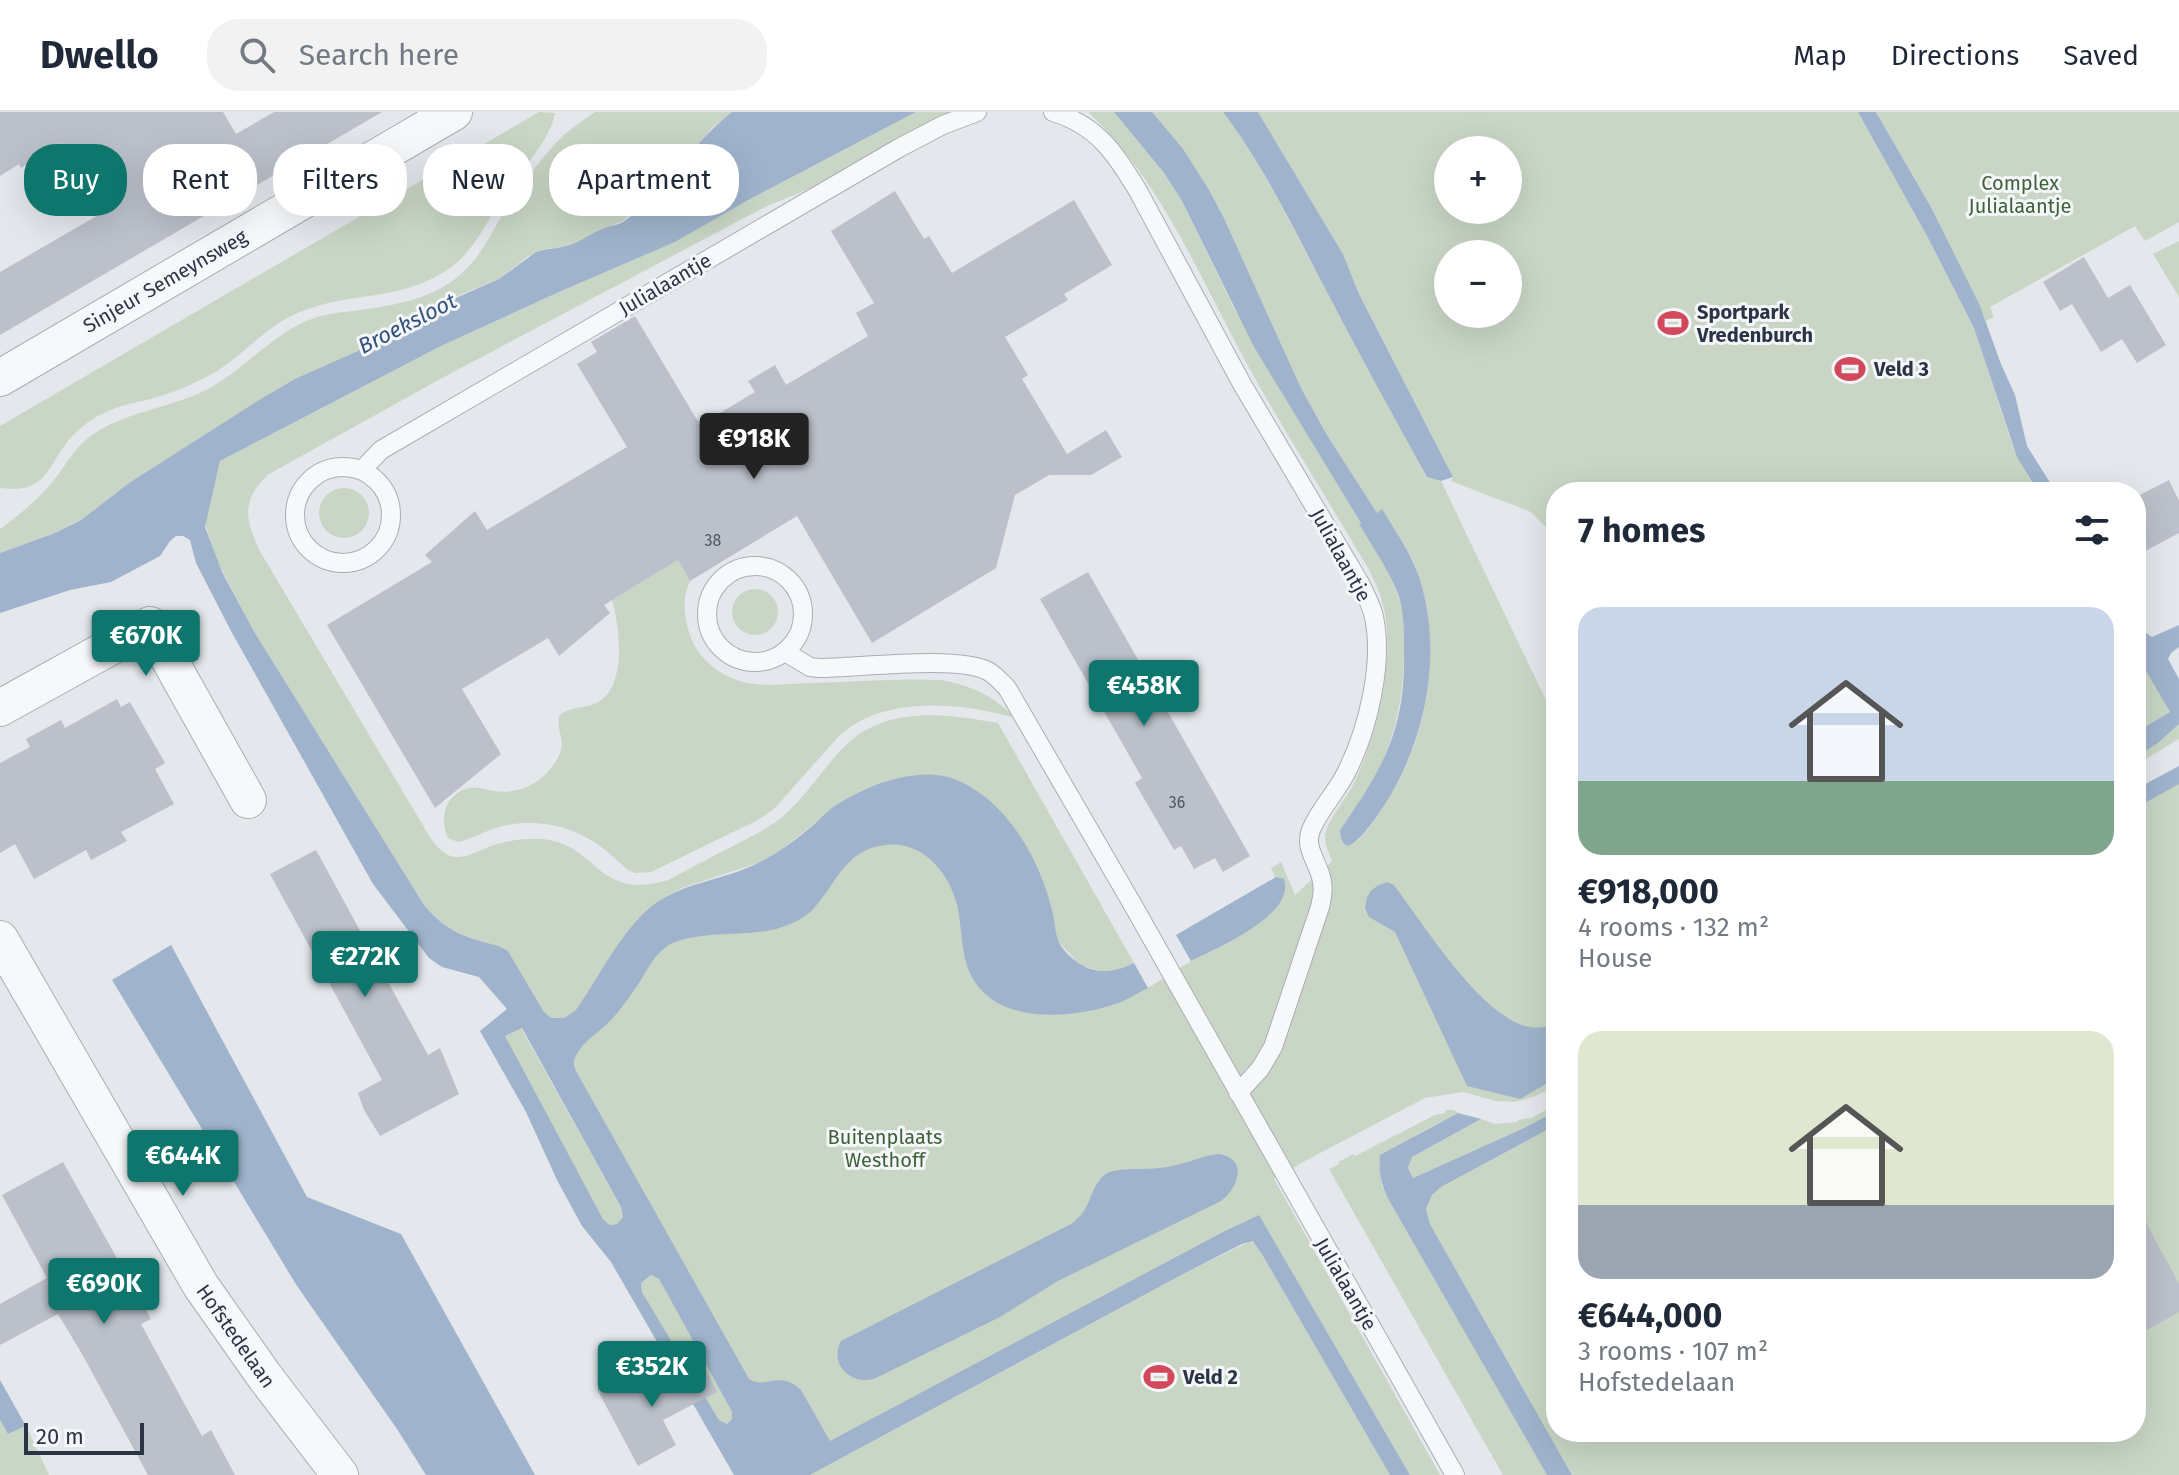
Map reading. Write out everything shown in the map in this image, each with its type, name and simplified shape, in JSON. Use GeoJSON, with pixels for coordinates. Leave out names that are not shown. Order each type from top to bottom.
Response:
{"type":"FeatureCollection","features":[{"type":"Feature","properties":{"kind":"street","name":"Sinjeur Semeynsweg"},"geometry":{"type":"LineString","coordinates":[[0,378],[454,112]]}},
{"type":"Feature","properties":{"kind":"street"},"geometry":{"type":"LineString","coordinates":[[0,708],[150,625],[248,800]]}},
{"type":"Feature","properties":{"kind":"street","name":"Hofstedelaan"},"geometry":{"type":"LineString","coordinates":[[0,939],[201,1286],[340,1475]]}},
{"type":"Feature","properties":{"kind":"lane","name":"Julialaantje"},"geometry":{"type":"LineString","coordinates":[[362,470],[381,450],[890,153],[943,125],[977,112]]}},
{"type":"Feature","properties":{"kind":"lane","name":"Julialaantje"},"geometry":{"type":"LineString","coordinates":[[1053,112],[1090,129],[1120,161],[1242,384],[1361,585],[1373,613],[1376,664],[1365,725],[1346,775],[1311,831],[1308,843],[1322,879],[1320,907],[1273,1047],[1260,1069],[1238,1093]]}},
{"type":"Feature","properties":{"kind":"lane"},"geometry":{"type":"LineString","coordinates":[[345,467],[362,470],[376,479],[386,493],[392,509],[388,534],[373,554],[358,562],[341,564],[324,560],[310,552],[300,538],[295,505],[302,489],[313,477],[328,469],[345,467]]}},
{"type":"Feature","properties":{"kind":"lane"},"geometry":{"type":"LineString","coordinates":[[758,565],[774,568],[794,584],[804,607],[803,624],[797,640],[785,652],[770,660],[753,662],[737,659],[722,649],[712,636],[707,620],[708,603],[714,587],[725,575],[741,567],[758,565]]}},
{"type":"Feature","properties":{"kind":"lane","name":"Julialaantje"},"geometry":{"type":"LineString","coordinates":[[785,652],[810,667],[953,664],[986,670],[1015,699],[1455,1475]]}},
{"type":"Feature","properties":{"kind":"green space"},"geometry":{"type":"Polygon","coordinates":[[[539,112],[555,113],[547,134],[533,156],[533,144],[484,144],[539,112]]]}},
{"type":"Feature","properties":{"kind":"green space"},"geometry":{"type":"Polygon","coordinates":[[[595,112],[732,112],[712,128],[699,144],[556,144],[595,112]]]}},
{"type":"Feature","properties":{"kind":"green space"},"geometry":{"type":"Polygon","coordinates":[[[916,112],[953,112],[838,177],[765,207],[444,377],[269,474],[253,493],[248,511],[251,531],[261,553],[431,839],[448,855],[464,856],[503,843],[540,839],[574,850],[598,869],[625,883],[644,885],[668,880],[776,822],[798,802],[842,749],[876,725],[915,716],[977,719],[998,723],[1134,963],[1121,970],[1104,972],[1083,966],[1058,941],[1047,894],[1021,838],[999,810],[914,776],[861,791],[836,806],[781,850],[758,863],[682,888],[663,898],[575,1011],[564,1018],[551,1019],[508,951],[455,931],[424,905],[255,633],[217,561],[205,524],[220,461],[441,346],[675,242],[720,216],[739,216],[739,205],[916,112]]]}},
{"type":"Feature","properties":{"kind":"green space","name":"Buitenplaats Westhoff"},"geometry":{"type":"Polygon","coordinates":[[[1088,112],[1114,112],[1164,173],[1182,201],[1234,308],[1361,523],[1398,596],[1403,614],[1404,645],[1401,696],[1381,765],[1341,828],[1348,846],[1360,838],[1375,820],[1402,774],[1422,718],[1430,657],[1424,598],[1416,569],[1405,546],[1382,510],[1377,513],[1301,388],[1223,216],[1199,176],[1152,112],[1223,112],[1237,131],[1274,192],[1427,477],[1441,481],[1546,700],[1546,1091],[1515,1102],[1496,1101],[1463,1092],[1425,1098],[1274,1179],[1440,1475],[1410,1475],[1261,1219],[793,1473],[544,1043],[645,943],[910,822],[1055,976],[1122,980],[1148,988],[1191,961],[1187,941],[1280,888],[1271,868],[1281,862],[1295,895],[1332,861],[1326,831],[1362,764],[1382,698],[1387,629],[1381,598],[1368,568],[1261,390],[1177,231],[1137,168],[1088,112]]]}},
{"type":"Feature","properties":{"kind":"green space","name":"Sportpark Vredenburch"},"geometry":{"type":"Polygon","coordinates":[[[1258,112],[1858,112],[1974,328],[2012,444],[2032,482],[1546,482],[1546,527],[1531,512],[1451,481],[1453,477],[1359,294],[1343,254],[1258,112]]]}},
{"type":"Feature","properties":{"kind":"green space","name":"Complex Julialaantje"},"geometry":{"type":"Polygon","coordinates":[[[1876,112],[2179,112],[2179,222],[2145,241],[2135,226],[1990,307],[1994,317],[1986,321],[1932,209],[1876,112]]]}},
{"type":"Feature","properties":{"kind":"green space"},"geometry":{"type":"Polygon","coordinates":[[[548,152],[549,216],[628,216],[580,242],[543,249],[527,257],[499,279],[457,296],[403,331],[281,387],[129,483],[82,519],[55,533],[0,553],[0,529],[35,500],[78,447],[101,429],[206,390],[231,375],[275,339],[306,321],[404,302],[451,282],[479,254],[502,216],[533,216],[533,171],[548,152]]]}},
{"type":"Feature","properties":{"kind":"green space"},"geometry":{"type":"Polygon","coordinates":[[[423,180],[423,216],[491,216],[468,251],[450,268],[413,286],[319,305],[300,312],[265,333],[210,375],[176,391],[114,408],[91,420],[69,440],[46,474],[36,483],[23,488],[0,488],[0,426],[360,216],[407,216],[407,189],[423,180]]]}},
{"type":"Feature","properties":{"kind":"green space"},"geometry":{"type":"Polygon","coordinates":[[[2179,241],[2179,297],[2153,254],[2179,241]]]}},
{"type":"Feature","properties":{"kind":"green space"},"geometry":{"type":"Polygon","coordinates":[[[344,488],[362,495],[369,513],[362,531],[344,538],[326,531],[319,513],[326,495],[344,488]]]}},
{"type":"Feature","properties":{"kind":"green space"},"geometry":{"type":"Polygon","coordinates":[[[678,560],[690,581],[684,605],[691,639],[708,663],[724,675],[751,684],[768,685],[941,680],[981,693],[999,703],[1015,718],[947,706],[900,708],[877,714],[839,736],[775,808],[758,820],[651,872],[628,870],[589,839],[568,829],[545,824],[510,825],[458,842],[448,838],[444,815],[449,801],[461,791],[472,788],[504,792],[522,789],[552,767],[562,747],[559,716],[572,709],[594,704],[605,697],[612,686],[617,672],[619,641],[612,600],[678,560]]]}},
{"type":"Feature","properties":{"kind":"green space"},"geometry":{"type":"Polygon","coordinates":[[[755,589],[771,596],[778,612],[771,628],[755,635],[739,628],[732,612],[739,596],[755,589]]]}},
{"type":"Feature","properties":{"kind":"green space"},"geometry":{"type":"Polygon","coordinates":[[[2146,671],[2170,712],[2146,726],[2146,671]]]}},
{"type":"Feature","properties":{"kind":"green space"},"geometry":{"type":"Polygon","coordinates":[[[2179,724],[2179,739],[2146,759],[2146,751],[2179,724]]]}},
{"type":"Feature","properties":{"kind":"green space"},"geometry":{"type":"Polygon","coordinates":[[[2179,784],[2179,1475],[1572,1475],[1553,1442],[2146,1442],[2146,802],[2179,784]]]}},
{"type":"Feature","properties":{"kind":"green space"},"geometry":{"type":"Polygon","coordinates":[[[521,1028],[621,1207],[623,1217],[617,1224],[611,1225],[603,1219],[504,1036],[521,1028]]]}},
{"type":"Feature","properties":{"kind":"green space"},"geometry":{"type":"Polygon","coordinates":[[[1446,1110],[1458,1113],[1418,1134],[1379,1162],[1382,1186],[1547,1475],[1503,1475],[1329,1169],[1446,1110]]]}},
{"type":"Feature","properties":{"kind":"green space"},"geometry":{"type":"Polygon","coordinates":[[[1546,1110],[1546,1116],[1524,1128],[1413,1178],[1408,1168],[1412,1157],[1481,1119],[1495,1124],[1531,1118],[1546,1110]]]}},
{"type":"Feature","properties":{"kind":"green space"},"geometry":{"type":"Polygon","coordinates":[[[1546,1130],[1546,1429],[1430,1224],[1426,1209],[1432,1195],[1441,1187],[1546,1130]]]}},
{"type":"Feature","properties":{"kind":"green space","name":"Veld 2"},"geometry":{"type":"Polygon","coordinates":[[[1251,1241],[1256,1244],[1390,1475],[810,1475],[1187,1272],[1251,1241]]]}},
{"type":"Feature","properties":{"kind":"green space"},"geometry":{"type":"Polygon","coordinates":[[[651,1275],[662,1283],[732,1412],[732,1419],[727,1424],[719,1420],[642,1292],[641,1283],[651,1275]]]}},
{"type":"Feature","properties":{"kind":"green space"},"geometry":{"type":"Polygon","coordinates":[[[0,1420],[8,1434],[26,1426],[49,1475],[0,1475],[0,1420]]]}},
{"type":"Feature","properties":{"kind":"water"},"geometry":{"type":"Polygon","coordinates":[[[732,112],[916,112],[739,205],[739,144],[699,144],[732,112]]]}},
{"type":"Feature","properties":{"kind":"water"},"geometry":{"type":"Polygon","coordinates":[[[1114,112],[1152,112],[1183,149],[1223,216],[1301,388],[1377,513],[1382,509],[1413,561],[1420,580],[1427,608],[1430,667],[1420,725],[1411,752],[1385,804],[1364,833],[1349,846],[1342,840],[1340,830],[1380,766],[1401,702],[1404,635],[1398,594],[1361,523],[1254,347],[1182,201],[1164,173],[1114,112]]]}},
{"type":"Feature","properties":{"kind":"water"},"geometry":{"type":"Polygon","coordinates":[[[1223,112],[1258,112],[1343,254],[1359,294],[1453,477],[1441,481],[1427,477],[1274,192],[1223,112]]]}},
{"type":"Feature","properties":{"kind":"water"},"geometry":{"type":"Polygon","coordinates":[[[1858,112],[1876,112],[1932,209],[1980,306],[2015,395],[2027,446],[2050,482],[2032,482],[2017,457],[1974,328],[1858,112]]]}},
{"type":"Feature","properties":{"kind":"water"},"geometry":{"type":"Polygon","coordinates":[[[630,216],[720,216],[675,242],[441,346],[220,461],[205,527],[222,572],[255,633],[424,905],[455,931],[508,951],[544,1012],[551,1018],[564,1018],[575,1011],[625,935],[645,912],[672,894],[760,862],[790,844],[829,810],[849,798],[885,782],[923,775],[948,777],[980,793],[1005,816],[1026,845],[1047,893],[1058,941],[1064,950],[1080,964],[1096,970],[1114,970],[1134,963],[1148,988],[1121,1002],[1084,1012],[1043,1014],[1004,1006],[988,996],[970,973],[964,955],[957,905],[940,870],[922,853],[911,848],[885,845],[871,848],[851,860],[815,907],[794,922],[766,931],[690,938],[666,947],[653,960],[618,1012],[588,1040],[574,1060],[576,1071],[749,1379],[756,1382],[786,1381],[801,1390],[830,1441],[1259,1215],[1410,1475],[1390,1475],[1253,1241],[1187,1272],[810,1475],[734,1475],[611,1262],[582,1226],[526,1112],[480,1031],[507,1009],[479,977],[442,967],[429,958],[373,884],[231,631],[196,563],[190,540],[176,536],[160,556],[111,582],[70,590],[0,613],[0,553],[81,520],[129,483],[295,379],[403,331],[442,304],[499,279],[536,252],[571,245],[630,216]],[[522,1028],[505,1036],[603,1219],[610,1225],[617,1224],[623,1217],[621,1207],[522,1028]],[[651,1275],[641,1283],[642,1292],[719,1420],[727,1424],[732,1419],[732,1412],[659,1279],[651,1275]]]}},
{"type":"Feature","properties":{"kind":"water"},"geometry":{"type":"Polygon","coordinates":[[[2179,625],[2179,647],[2168,659],[2179,679],[2179,724],[2146,751],[2146,726],[2170,712],[2146,671],[2146,633],[2152,637],[2179,625]]]}},
{"type":"Feature","properties":{"kind":"water"},"geometry":{"type":"Polygon","coordinates":[[[2179,766],[2179,784],[2146,802],[2146,784],[2179,766]]]}},
{"type":"Feature","properties":{"kind":"water"},"geometry":{"type":"Polygon","coordinates":[[[1276,877],[1284,879],[1285,892],[1267,917],[1235,939],[1191,961],[1176,935],[1276,877]]]}},
{"type":"Feature","properties":{"kind":"water"},"geometry":{"type":"Polygon","coordinates":[[[1387,882],[1394,885],[1450,962],[1502,1014],[1528,1027],[1546,1027],[1546,1084],[1520,1099],[1467,1086],[1395,932],[1369,917],[1365,908],[1367,897],[1377,886],[1387,882]]]}},
{"type":"Feature","properties":{"kind":"water"},"geometry":{"type":"Polygon","coordinates":[[[171,945],[307,1197],[401,1234],[535,1475],[426,1475],[297,1286],[112,980],[171,945]]]}},
{"type":"Feature","properties":{"kind":"water"},"geometry":{"type":"Polygon","coordinates":[[[1458,1113],[1481,1119],[1412,1157],[1408,1168],[1413,1178],[1546,1116],[1546,1130],[1441,1187],[1432,1195],[1426,1209],[1430,1224],[1546,1429],[1546,1442],[1553,1442],[1572,1475],[1547,1475],[1390,1202],[1380,1168],[1380,1155],[1458,1113]]]}},
{"type":"Feature","properties":{"kind":"water"},"geometry":{"type":"Polygon","coordinates":[[[1219,1154],[1234,1162],[1238,1174],[1232,1189],[1221,1201],[1058,1281],[1000,1317],[876,1378],[851,1377],[840,1366],[838,1350],[841,1341],[1071,1224],[1087,1207],[1097,1183],[1105,1174],[1165,1167],[1219,1154]]]}},
{"type":"Feature","properties":{"kind":"water"},"geometry":{"type":"Polygon","coordinates":[[[0,1380],[26,1426],[8,1434],[0,1420],[0,1380]]]}},
{"type":"Feature","properties":{"kind":"building"},"geometry":{"type":"Polygon","coordinates":[[[0,112],[223,112],[236,134],[274,112],[382,112],[327,144],[273,144],[273,176],[257,185],[257,144],[143,144],[143,216],[204,216],[0,335],[0,272],[97,216],[127,216],[127,144],[24,144],[24,166],[21,168],[19,164],[0,176],[0,112]]]}},
{"type":"Feature","properties":{"kind":"building"},"geometry":{"type":"Polygon","coordinates":[[[895,191],[924,239],[929,236],[952,273],[1074,200],[1112,265],[1064,294],[1068,300],[1005,337],[1028,375],[1022,379],[1067,454],[1106,430],[1122,457],[1091,475],[1049,475],[1015,495],[996,568],[872,643],[797,516],[690,581],[678,560],[604,605],[610,613],[559,656],[548,638],[462,689],[501,754],[435,808],[327,625],[432,562],[425,555],[475,511],[487,530],[627,447],[577,364],[597,352],[591,342],[635,316],[700,425],[755,392],[748,381],[775,365],[786,385],[868,336],[856,313],[874,303],[831,231],[895,191]]]}},
{"type":"Feature","properties":{"kind":"building"},"geometry":{"type":"Polygon","coordinates":[[[2084,257],[2108,298],[2130,285],[2166,345],[2137,363],[2122,339],[2101,352],[2072,304],[2060,311],[2043,282],[2084,257]]]}},
{"type":"Feature","properties":{"kind":"building"},"geometry":{"type":"Polygon","coordinates":[[[2169,480],[2179,501],[2179,533],[2146,551],[2146,492],[2169,480]]]}},
{"type":"Feature","properties":{"kind":"building"},"geometry":{"type":"Polygon","coordinates":[[[1088,572],[1250,856],[1223,872],[1215,858],[1194,869],[1181,846],[1174,850],[1135,783],[1142,778],[1040,599],[1088,572]]]}},
{"type":"Feature","properties":{"kind":"building"},"geometry":{"type":"Polygon","coordinates":[[[117,699],[121,707],[130,702],[165,763],[155,769],[174,804],[121,832],[127,841],[91,860],[86,850],[34,879],[15,844],[0,853],[0,763],[30,747],[26,739],[61,720],[65,728],[117,699]]]}},
{"type":"Feature","properties":{"kind":"building"},"geometry":{"type":"Polygon","coordinates":[[[316,850],[428,1055],[440,1048],[459,1094],[380,1136],[364,1110],[358,1093],[382,1080],[270,874],[316,850]]]}},
{"type":"Feature","properties":{"kind":"building"},"geometry":{"type":"Polygon","coordinates":[[[63,1162],[151,1319],[141,1324],[202,1436],[211,1430],[235,1475],[148,1475],[58,1314],[0,1345],[0,1304],[47,1278],[2,1195],[63,1162]]]}},
{"type":"Feature","properties":{"kind":"building"},"geometry":{"type":"Polygon","coordinates":[[[2146,1223],[2179,1284],[2179,1312],[2146,1330],[2146,1223]]]}},
{"type":"Feature","properties":{"kind":"building"},"geometry":{"type":"Polygon","coordinates":[[[704,1366],[717,1392],[663,1420],[676,1445],[638,1466],[597,1389],[634,1368],[648,1394],[704,1366]]]}},
{"type":"Feature","properties":{"kind":"place","name":"Sportpark Vredenburch"},"geometry":{"type":"Point","coordinates":[1673,323]}},
{"type":"Feature","properties":{"kind":"place","name":"Veld 3"},"geometry":{"type":"Point","coordinates":[1850,369]}},
{"type":"Feature","properties":{"kind":"place","name":"Veld 2"},"geometry":{"type":"Point","coordinates":[1159,1377]}},
{"type":"Feature","properties":{"kind":"water label","name":"Broeksloot"},"geometry":{"type":"Point","coordinates":[407,323]}}]}
